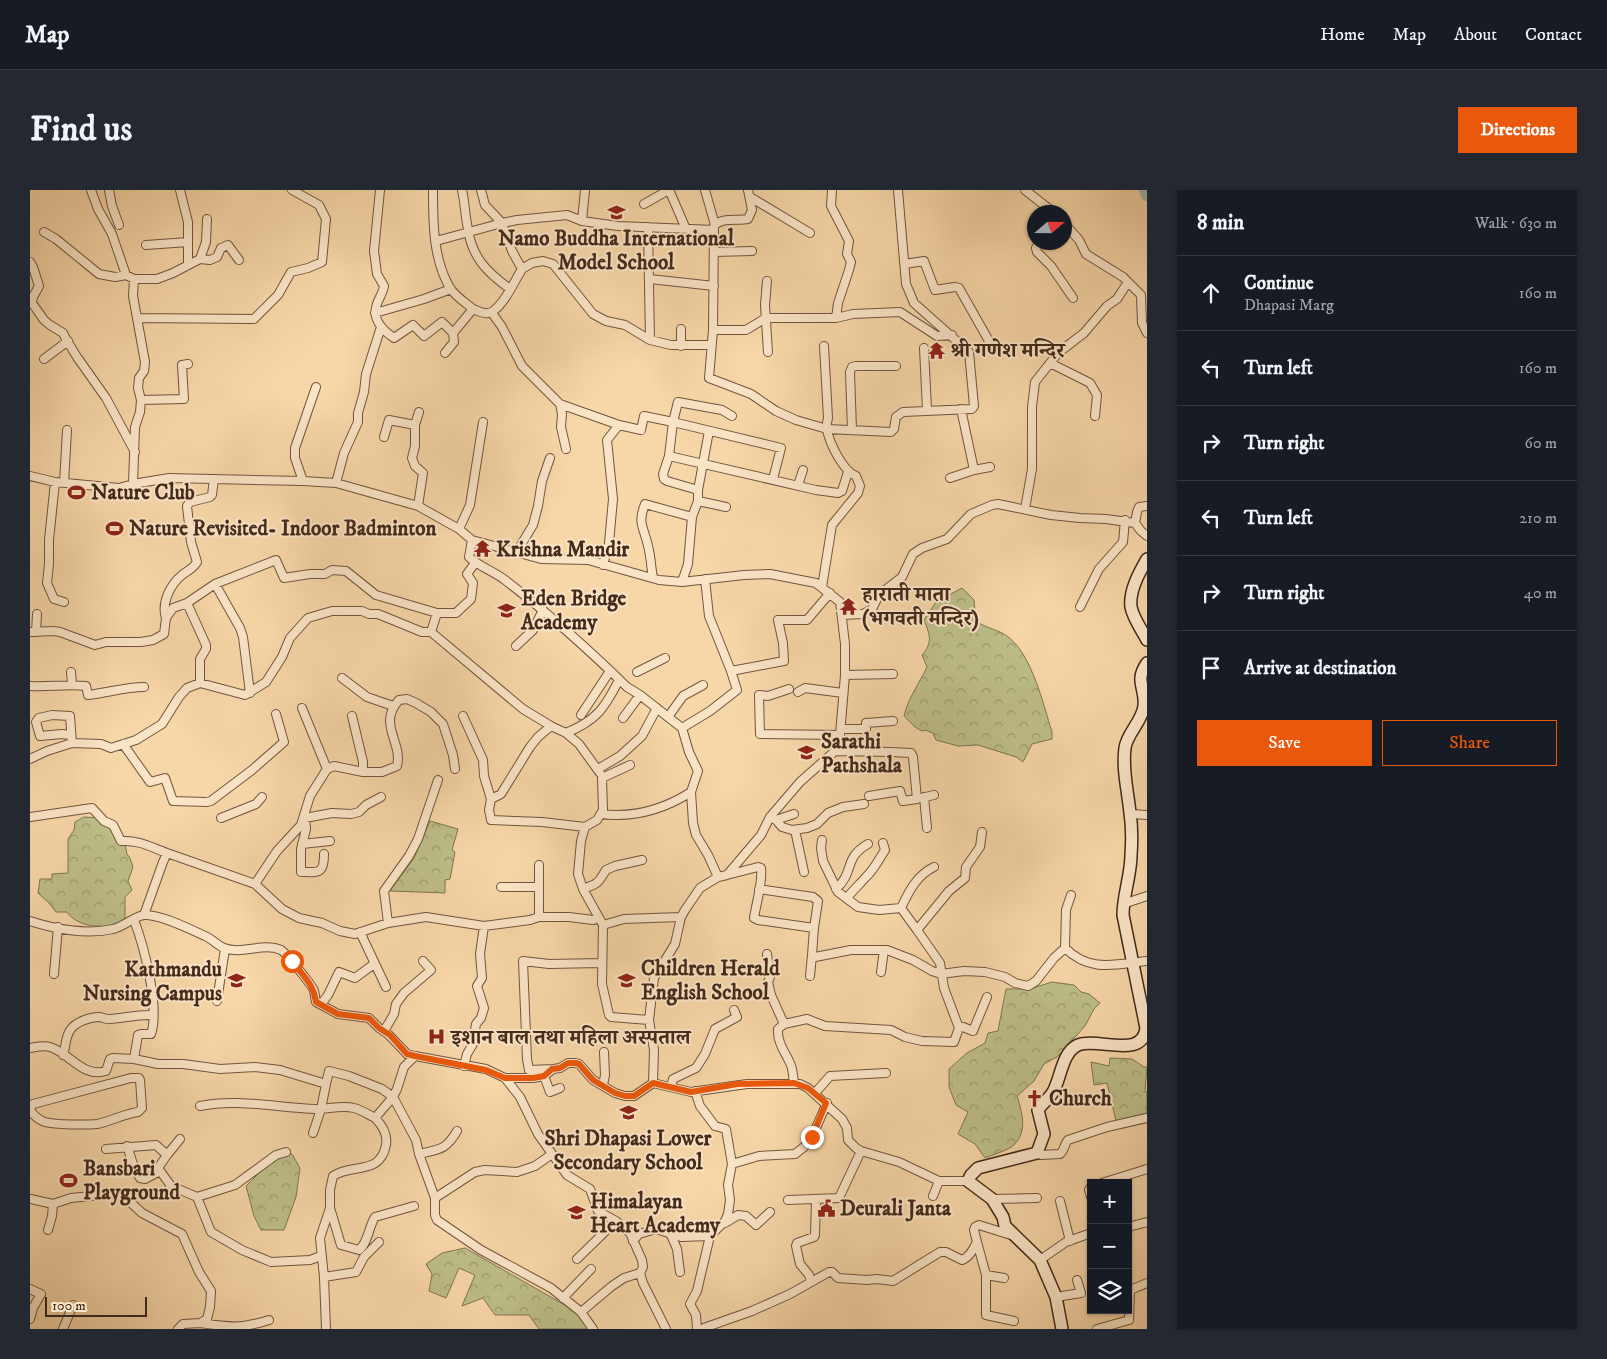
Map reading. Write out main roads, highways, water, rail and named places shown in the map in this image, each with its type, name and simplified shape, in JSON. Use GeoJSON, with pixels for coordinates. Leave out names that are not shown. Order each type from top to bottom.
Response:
{"type":"FeatureCollection","features":[{"type":"Feature","properties":{"kind":"waterway"},"geometry":{"type":"LineString","coordinates":[[1145,190],[1147,195]]}},
{"type":"Feature","properties":{"kind":"place","name":"Namo Buddha International Model School"},"geometry":{"type":"Point","coordinates":[616,213]}},
{"type":"Feature","properties":{"kind":"place","name":"श्री गणेश मन्दिर"},"geometry":{"type":"Point","coordinates":[936,350]}},
{"type":"Feature","properties":{"kind":"place","name":"Nature Club"},"geometry":{"type":"Point","coordinates":[77,492]}},
{"type":"Feature","properties":{"kind":"place","name":"Nature Revisited- Indoor Badminton"},"geometry":{"type":"Point","coordinates":[115,528]}},
{"type":"Feature","properties":{"kind":"place","name":"Krishna Mandir"},"geometry":{"type":"Point","coordinates":[482,549]}},
{"type":"Feature","properties":{"kind":"place","name":"हाराती माता (भगवती मन्दिर)"},"geometry":{"type":"Point","coordinates":[848,606]}},
{"type":"Feature","properties":{"kind":"place","name":"Eden Bridge Academy"},"geometry":{"type":"Point","coordinates":[507,610]}},
{"type":"Feature","properties":{"kind":"place","name":"Sarathi Pathshala"},"geometry":{"type":"Point","coordinates":[807,753]}},
{"type":"Feature","properties":{"kind":"place","name":"Children Herald English School"},"geometry":{"type":"Point","coordinates":[627,980]}},
{"type":"Feature","properties":{"kind":"place","name":"Kathmandu Nursing Campus"},"geometry":{"type":"Point","coordinates":[236,981]}},
{"type":"Feature","properties":{"kind":"place","name":"इशान बाल तथा महिला अस्पताल"},"geometry":{"type":"Point","coordinates":[437,1037]}},
{"type":"Feature","properties":{"kind":"place","name":"Church"},"geometry":{"type":"Point","coordinates":[1035,1098]}},
{"type":"Feature","properties":{"kind":"place","name":"Shri Dhapasi Lower Secondary School"},"geometry":{"type":"Point","coordinates":[628,1113]}},
{"type":"Feature","properties":{"kind":"place","name":"Bansbari Playground"},"geometry":{"type":"Point","coordinates":[69,1180]}},
{"type":"Feature","properties":{"kind":"place","name":"Deurali Janta"},"geometry":{"type":"Point","coordinates":[826,1208]}},
{"type":"Feature","properties":{"kind":"place","name":"Himalayan Heart Academy"},"geometry":{"type":"Point","coordinates":[576,1213]}}]}
